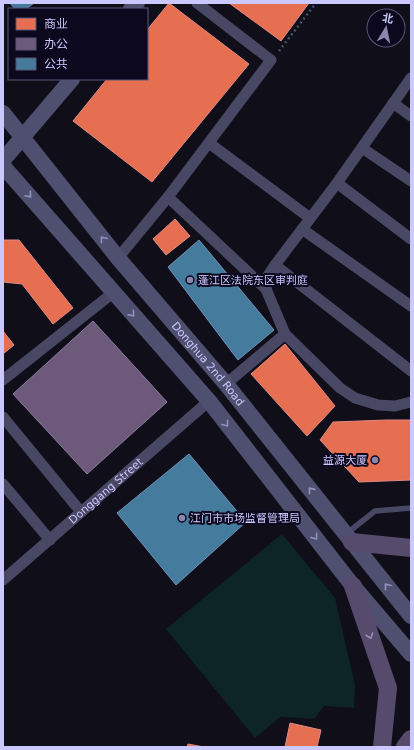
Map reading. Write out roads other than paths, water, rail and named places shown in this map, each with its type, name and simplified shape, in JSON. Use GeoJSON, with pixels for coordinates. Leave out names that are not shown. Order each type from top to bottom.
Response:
{"type":"FeatureCollection","features":[{"type":"Feature","properties":{"kind":"main road"},"geometry":{"type":"LineString","coordinates":[[3,160],[71,80]]}},
{"type":"Feature","properties":{"kind":"main road","name":"Donghua 2nd Road"},"geometry":{"type":"LineString","coordinates":[[3,113],[118,258],[226,384],[411,616]]}},
{"type":"Feature","properties":{"kind":"main road"},"geometry":{"type":"LineString","coordinates":[[3,166],[208,401],[353,586],[411,654]]}},
{"type":"Feature","properties":{"kind":"main road"},"geometry":{"type":"LineString","coordinates":[[349,538],[411,548]]}},
{"type":"Feature","properties":{"kind":"main road"},"geometry":{"type":"LineString","coordinates":[[353,586],[388,688],[382,747]]}},
{"type":"Feature","properties":{"kind":"main road"},"geometry":{"type":"LineString","coordinates":[[405,747],[411,738]]}},
{"type":"Feature","properties":{"kind":"street"},"geometry":{"type":"LineString","coordinates":[[118,258],[168,197],[271,60],[197,3]]}},
{"type":"Feature","properties":{"kind":"street"},"geometry":{"type":"LineString","coordinates":[[266,289],[267,277],[275,265],[337,183],[411,78]]}},
{"type":"Feature","properties":{"kind":"street"},"geometry":{"type":"LineString","coordinates":[[393,103],[411,116]]}},
{"type":"Feature","properties":{"kind":"street"},"geometry":{"type":"LineString","coordinates":[[209,143],[310,218]]}},
{"type":"Feature","properties":{"kind":"street"},"geometry":{"type":"LineString","coordinates":[[362,148],[411,182]]}},
{"type":"Feature","properties":{"kind":"street"},"geometry":{"type":"LineString","coordinates":[[337,183],[411,239]]}},
{"type":"Feature","properties":{"kind":"street"},"geometry":{"type":"LineString","coordinates":[[168,197],[266,289],[285,334],[340,388],[356,398],[378,405],[395,406],[411,402]]}},
{"type":"Feature","properties":{"kind":"street"},"geometry":{"type":"LineString","coordinates":[[302,229],[411,306]]}},
{"type":"Feature","properties":{"kind":"street"},"geometry":{"type":"LineString","coordinates":[[275,265],[411,371]]}},
{"type":"Feature","properties":{"kind":"street"},"geometry":{"type":"LineString","coordinates":[[3,380],[114,292]]}},
{"type":"Feature","properties":{"kind":"street"},"geometry":{"type":"LineString","coordinates":[[226,384],[285,334]]}},
{"type":"Feature","properties":{"kind":"street","name":"Donggang Street"},"geometry":{"type":"LineString","coordinates":[[5,574],[50,540],[208,401]]}},
{"type":"Feature","properties":{"kind":"street"},"geometry":{"type":"LineString","coordinates":[[3,417],[81,512]]}},
{"type":"Feature","properties":{"kind":"street"},"geometry":{"type":"LineString","coordinates":[[3,484],[50,540]]}},
{"type":"Feature","properties":{"kind":"lane"},"geometry":{"type":"LineString","coordinates":[[349,538],[375,511],[411,508]]}},
{"type":"Feature","properties":{"kind":"place","name":"蓬江区法院东区审判庭"},"geometry":{"type":"Point","coordinates":[190,280]}},
{"type":"Feature","properties":{"kind":"place","name":"益源大厦"},"geometry":{"type":"Point","coordinates":[375,460]}},
{"type":"Feature","properties":{"kind":"place","name":"江门市市场监督管理局"},"geometry":{"type":"Point","coordinates":[182,518]}}]}
